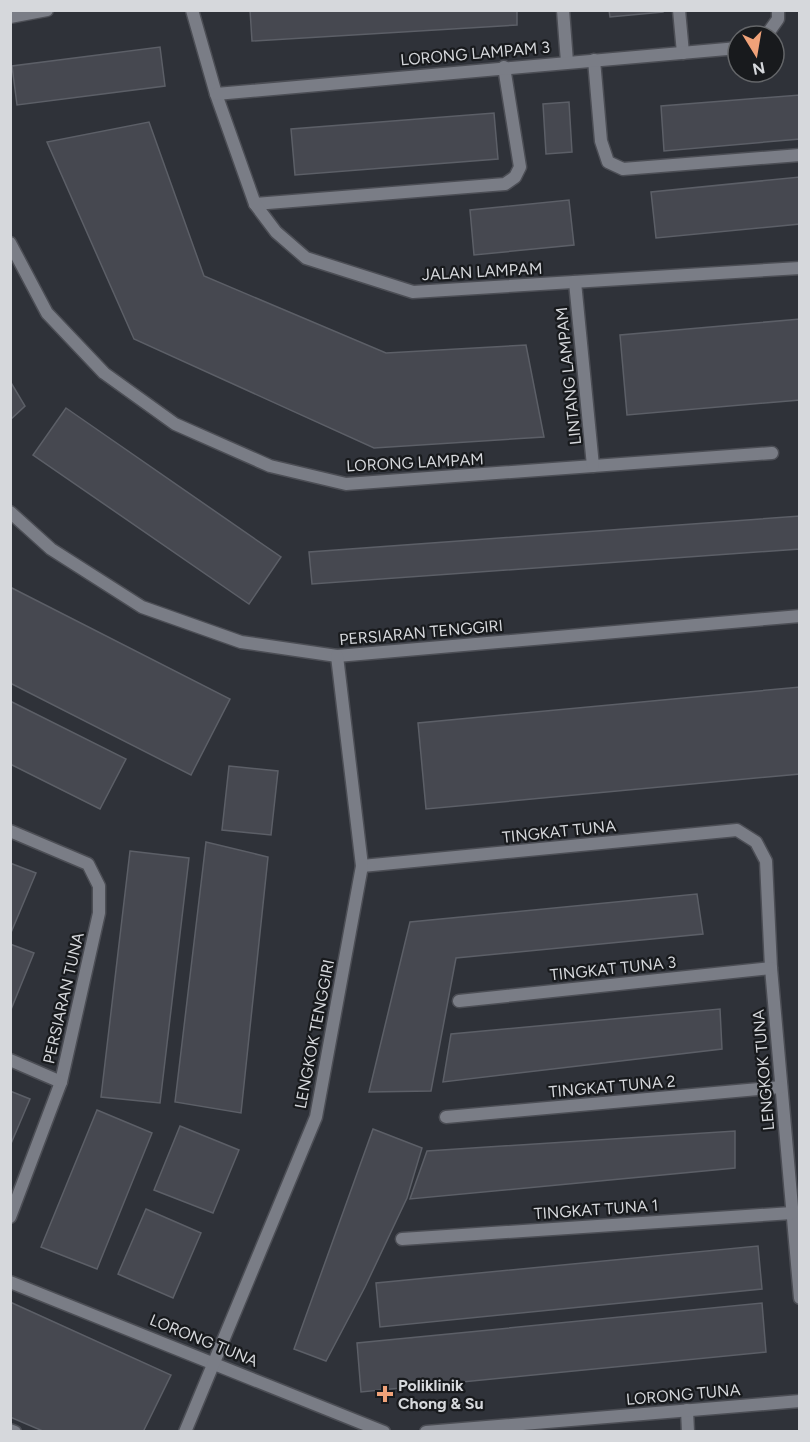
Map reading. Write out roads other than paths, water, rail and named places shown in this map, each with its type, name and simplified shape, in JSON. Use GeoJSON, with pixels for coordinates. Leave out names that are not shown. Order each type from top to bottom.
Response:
{"type":"FeatureCollection","features":[{"type":"Feature","properties":{"kind":"street"},"geometry":{"type":"LineString","coordinates":[[10,17],[47,10]]}},
{"type":"Feature","properties":{"kind":"street","name":"JALAN LAMPAM"},"geometry":{"type":"LineString","coordinates":[[192,10],[216,94],[255,204],[276,232],[306,258],[413,292],[800,268]]}},
{"type":"Feature","properties":{"kind":"street"},"geometry":{"type":"LineString","coordinates":[[563,10],[567,62]]}},
{"type":"Feature","properties":{"kind":"street"},"geometry":{"type":"LineString","coordinates":[[679,10],[683,52]]}},
{"type":"Feature","properties":{"kind":"street"},"geometry":{"type":"LineString","coordinates":[[774,24],[778,19],[778,10]]}},
{"type":"Feature","properties":{"kind":"street","name":"LORONG LAMPAM 3"},"geometry":{"type":"LineString","coordinates":[[216,94],[726,49]]}},
{"type":"Feature","properties":{"kind":"street"},"geometry":{"type":"LineString","coordinates":[[594,60],[602,141],[608,162],[623,169],[800,154]]}},
{"type":"Feature","properties":{"kind":"street"},"geometry":{"type":"LineString","coordinates":[[255,204],[505,184],[514,177],[520,167],[504,67]]}},
{"type":"Feature","properties":{"kind":"street","name":"LORONG LAMPAM"},"geometry":{"type":"LineString","coordinates":[[10,243],[47,313],[104,373],[175,424],[270,466],[346,484],[772,453]]}},
{"type":"Feature","properties":{"kind":"street","name":"LINTANG LAMPAM"},"geometry":{"type":"LineString","coordinates":[[575,282],[593,466]]}},
{"type":"Feature","properties":{"kind":"street","name":"PERSIARAN TENGGIRI"},"geometry":{"type":"LineString","coordinates":[[10,512],[51,549],[142,607],[241,642],[337,656],[800,616]]}},
{"type":"Feature","properties":{"kind":"street","name":"LENGKOK TENGGIRI"},"geometry":{"type":"LineString","coordinates":[[185,1431],[316,1117],[362,867],[337,656]]}},
{"type":"Feature","properties":{"kind":"street","name":"TINGKAT TUNA"},"geometry":{"type":"LineString","coordinates":[[362,867],[737,830],[756,842]]}},
{"type":"Feature","properties":{"kind":"street","name":"PERSIARAN TUNA"},"geometry":{"type":"LineString","coordinates":[[10,831],[88,864],[99,886],[99,913],[61,1082],[10,1217]]}},
{"type":"Feature","properties":{"kind":"street","name":"LENGKOK TUNA"},"geometry":{"type":"LineString","coordinates":[[756,842],[766,861],[771,968],[800,1298]]}},
{"type":"Feature","properties":{"kind":"street","name":"TINGKAT TUNA 3"},"geometry":{"type":"LineString","coordinates":[[459,1001],[771,968]]}},
{"type":"Feature","properties":{"kind":"street"},"geometry":{"type":"LineString","coordinates":[[10,1060],[61,1082]]}},
{"type":"Feature","properties":{"kind":"street","name":"TINGKAT TUNA 2"},"geometry":{"type":"LineString","coordinates":[[446,1117],[781,1087]]}},
{"type":"Feature","properties":{"kind":"street","name":"TINGKAT TUNA 1"},"geometry":{"type":"LineString","coordinates":[[402,1239],[792,1213]]}},
{"type":"Feature","properties":{"kind":"street","name":"LORONG TUNA"},"geometry":{"type":"LineString","coordinates":[[10,1282],[214,1361],[384,1431]]}},
{"type":"Feature","properties":{"kind":"street","name":"LORONG TUNA"},"geometry":{"type":"LineString","coordinates":[[426,1431],[800,1401]]}},
{"type":"Feature","properties":{"kind":"street"},"geometry":{"type":"LineString","coordinates":[[687,1410],[688,1431]]}},
{"type":"Feature","properties":{"kind":"street"},"geometry":{"type":"LineString","coordinates":[[10,1430],[15,1431]]}},
{"type":"Feature","properties":{"kind":"place","name":"Poliklinik Chong & Su"},"geometry":{"type":"Point","coordinates":[385,1394]}}]}
